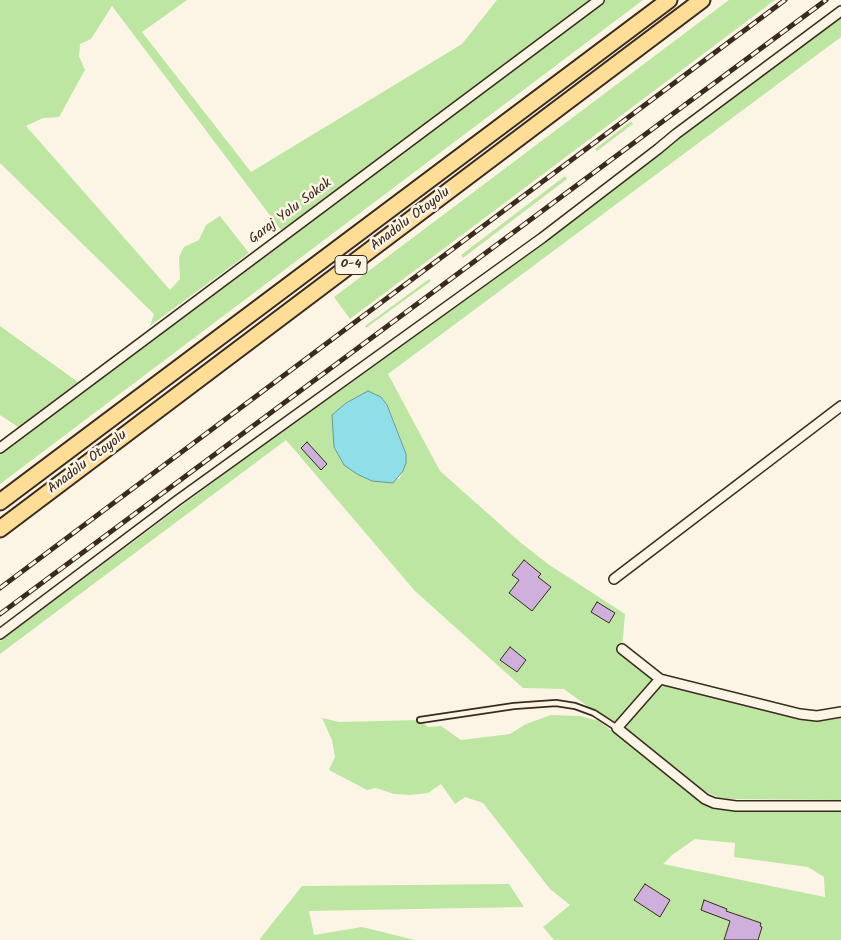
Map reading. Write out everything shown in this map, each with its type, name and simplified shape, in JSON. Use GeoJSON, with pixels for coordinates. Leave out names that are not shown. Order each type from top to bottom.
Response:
{"type":"FeatureCollection","features":[{"type":"Feature","properties":{"kind":"highway","name":"Anadolu Otoyolu"},"geometry":{"type":"LineString","coordinates":[[0,502],[669,0]]}},
{"type":"Feature","properties":{"kind":"highway","name":"Anadolu Otoyolu"},"geometry":{"type":"LineString","coordinates":[[0,529],[702,0]]}},
{"type":"Feature","properties":{"kind":"street","name":"Garaj Yolu Sokak"},"geometry":{"type":"LineString","coordinates":[[0,448],[600,0]]}},
{"type":"Feature","properties":{"kind":"street"},"geometry":{"type":"LineString","coordinates":[[0,634],[202,482],[542,238],[658,150],[676,134],[841,12]]}},
{"type":"Feature","properties":{"kind":"street"},"geometry":{"type":"LineString","coordinates":[[614,579],[841,406]]}},
{"type":"Feature","properties":{"kind":"street"},"geometry":{"type":"LineString","coordinates":[[622,649],[660,679],[800,714],[817,716],[841,712]]}},
{"type":"Feature","properties":{"kind":"street"},"geometry":{"type":"LineString","coordinates":[[660,679],[617,728],[667,769],[714,803],[736,806],[841,806]]}},
{"type":"Feature","properties":{"kind":"lane"},"geometry":{"type":"LineString","coordinates":[[420,720],[514,706],[556,703],[575,706],[594,713],[617,728]]}},
{"type":"Feature","properties":{"kind":"green space"},"geometry":{"type":"Polygon","coordinates":[[[0,0],[187,0],[142,32],[251,172],[462,44],[497,0],[592,0],[281,230],[112,6],[91,39],[80,44],[79,56],[85,70],[59,117],[43,118],[26,126],[170,290],[180,279],[179,257],[184,247],[199,240],[206,225],[220,216],[249,253],[150,326],[154,314],[0,163],[0,0]]]}},
{"type":"Feature","properties":{"kind":"green space"},"geometry":{"type":"Polygon","coordinates":[[[602,0],[643,0],[0,484],[0,452],[602,0]]]}},
{"type":"Feature","properties":{"kind":"green space"},"geometry":{"type":"Polygon","coordinates":[[[729,0],[775,0],[350,319],[334,297],[729,0]]]}},
{"type":"Feature","properties":{"kind":"green space"},"geometry":{"type":"Polygon","coordinates":[[[841,15],[841,37],[388,374],[440,471],[520,542],[548,564],[625,614],[622,649],[660,679],[617,728],[564,689],[523,688],[415,591],[286,440],[0,654],[0,641],[841,15]],[[387,405],[339,457],[357,474],[399,479],[406,463],[406,454],[387,405]]]}},
{"type":"Feature","properties":{"kind":"green space"},"geometry":{"type":"Polygon","coordinates":[[[631,121],[633,124],[597,151],[595,149],[631,121]]]}},
{"type":"Feature","properties":{"kind":"green space"},"geometry":{"type":"Polygon","coordinates":[[[565,176],[567,179],[463,258],[461,255],[565,176]]]}},
{"type":"Feature","properties":{"kind":"green space"},"geometry":{"type":"Polygon","coordinates":[[[429,279],[431,281],[366,328],[365,326],[429,279]]]}},
{"type":"Feature","properties":{"kind":"green space"},"geometry":{"type":"Polygon","coordinates":[[[0,326],[78,382],[18,427],[0,415],[0,326]]]}},
{"type":"Feature","properties":{"kind":"green space"},"geometry":{"type":"Polygon","coordinates":[[[664,685],[675,686],[792,717],[815,719],[841,715],[841,800],[721,799],[702,790],[623,728],[658,688],[664,685]]]}},
{"type":"Feature","properties":{"kind":"green space"},"geometry":{"type":"Polygon","coordinates":[[[551,715],[580,716],[599,721],[691,794],[718,809],[841,810],[841,940],[554,940],[543,927],[570,905],[550,889],[483,803],[465,797],[455,804],[441,784],[428,793],[410,795],[394,794],[376,788],[367,790],[329,770],[335,757],[332,740],[322,718],[339,722],[420,720],[428,727],[441,726],[461,740],[510,734],[526,724],[551,715]],[[695,839],[672,855],[663,864],[825,897],[824,877],[808,867],[734,857],[735,843],[695,839]]]}},
{"type":"Feature","properties":{"kind":"green space"},"geometry":{"type":"Polygon","coordinates":[[[509,884],[524,907],[309,911],[314,935],[362,927],[415,940],[259,940],[302,886],[509,884]]]}},
{"type":"Feature","properties":{"kind":"water"},"geometry":{"type":"Polygon","coordinates":[[[368,391],[381,397],[387,405],[406,454],[406,463],[403,471],[393,483],[372,481],[357,474],[344,465],[334,447],[332,415],[346,403],[368,391]]]}},
{"type":"Feature","properties":{"kind":"building"},"geometry":{"type":"Polygon","coordinates":[[[307,442],[327,464],[321,470],[301,448],[307,442]]]}},
{"type":"Feature","properties":{"kind":"building"},"geometry":{"type":"Polygon","coordinates":[[[524,560],[541,574],[538,577],[551,587],[532,611],[509,593],[519,580],[512,575],[524,560]]]}},
{"type":"Feature","properties":{"kind":"building"},"geometry":{"type":"Polygon","coordinates":[[[597,602],[615,613],[609,623],[591,612],[597,602]]]}},
{"type":"Feature","properties":{"kind":"building"},"geometry":{"type":"Polygon","coordinates":[[[510,647],[526,660],[517,672],[500,660],[510,647]]]}},
{"type":"Feature","properties":{"kind":"building"},"geometry":{"type":"Polygon","coordinates":[[[645,884],[670,900],[660,917],[634,900],[645,884]]]}},
{"type":"Feature","properties":{"kind":"building"},"geometry":{"type":"Polygon","coordinates":[[[704,900],[727,909],[726,911],[761,923],[760,926],[762,927],[758,940],[724,940],[730,921],[701,910],[704,900]]]}},
{"type":"Feature","properties":{"kind":"railway"},"geometry":{"type":"LineString","coordinates":[[0,588],[785,0]]}},
{"type":"Feature","properties":{"kind":"railway"},"geometry":{"type":"LineString","coordinates":[[0,614],[826,0]]}}]}
